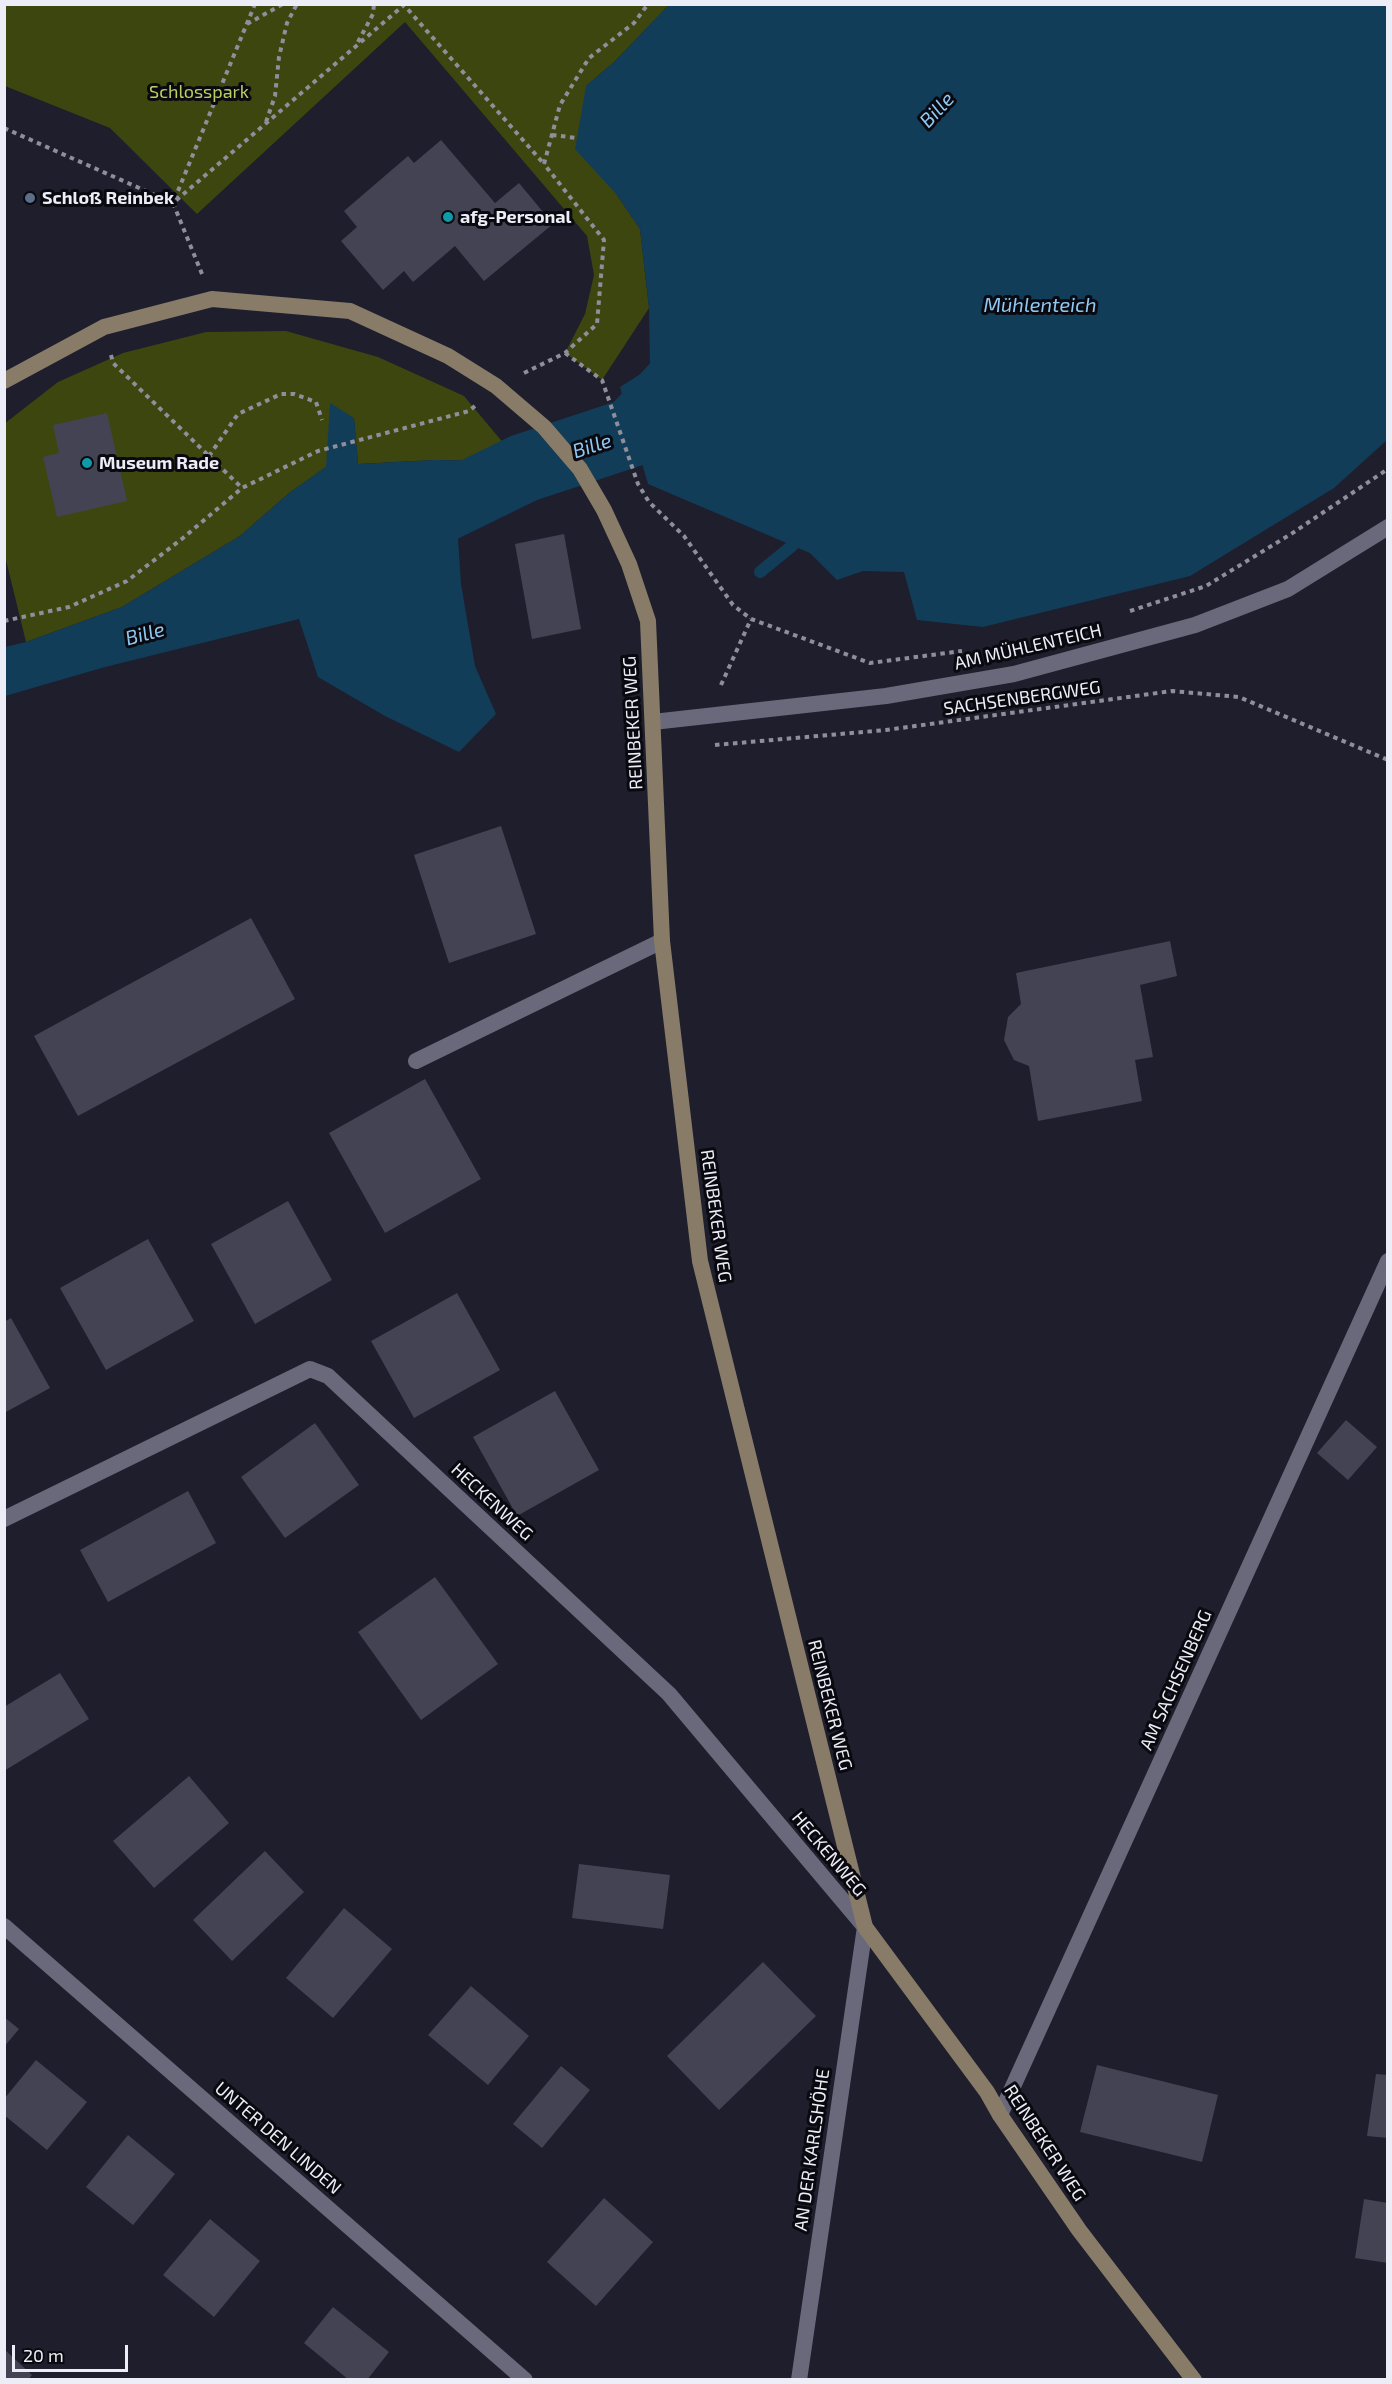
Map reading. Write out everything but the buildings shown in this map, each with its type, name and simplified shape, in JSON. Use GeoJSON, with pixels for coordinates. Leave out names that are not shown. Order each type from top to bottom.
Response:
{"type":"FeatureCollection","features":[{"type":"Feature","properties":{"kind":"main road","name":"REINBEKER WEG"},"geometry":{"type":"LineString","coordinates":[[6,375],[104,327],[212,299],[350,311],[448,356],[496,386],[544,427],[580,469],[604,510],[630,564],[648,621],[662,941],[700,1261],[865,1927],[987,2092],[1000,2115],[1079,2230],[1194,2379]]}},
{"type":"Feature","properties":{"kind":"street","name":"AM MÜHLENTEICH"},"geometry":{"type":"LineString","coordinates":[[652,722],[886,696],[1014,674],[1195,625],[1288,589],[1388,527]]}},
{"type":"Feature","properties":{"kind":"street"},"geometry":{"type":"LineString","coordinates":[[416,1061],[662,941]]}},
{"type":"Feature","properties":{"kind":"street","name":"AM SACHSENBERG"},"geometry":{"type":"LineString","coordinates":[[1000,2115],[1388,1261]]}},
{"type":"Feature","properties":{"kind":"street","name":"HECKENWEG"},"geometry":{"type":"LineString","coordinates":[[4,1519],[310,1369],[328,1376],[669,1694],[865,1927]]}},
{"type":"Feature","properties":{"kind":"street","name":"UNTER DEN LINDEN"},"geometry":{"type":"LineString","coordinates":[[4,1926],[525,2379]]}},
{"type":"Feature","properties":{"kind":"street","name":"AN DER KARLSHÖHE"},"geometry":{"type":"LineString","coordinates":[[799,2379],[865,1927]]}},
{"type":"Feature","properties":{"kind":"path"},"geometry":{"type":"LineString","coordinates":[[173,202],[255,4]]}},
{"type":"Feature","properties":{"kind":"path"},"geometry":{"type":"LineString","coordinates":[[247,24],[283,4]]}},
{"type":"Feature","properties":{"kind":"path"},"geometry":{"type":"LineString","coordinates":[[266,123],[275,96],[279,57],[287,23],[297,4]]}},
{"type":"Feature","properties":{"kind":"path"},"geometry":{"type":"LineString","coordinates":[[355,46],[373,14],[374,4]]}},
{"type":"Feature","properties":{"kind":"path"},"geometry":{"type":"LineString","coordinates":[[544,164],[560,105],[589,58],[634,23],[648,4]]}},
{"type":"Feature","properties":{"kind":"path"},"geometry":{"type":"LineString","coordinates":[[4,621],[69,607],[127,581],[242,488],[318,451],[469,411],[496,386],[565,353],[597,324],[604,240],[544,164],[404,5],[173,202]]}},
{"type":"Feature","properties":{"kind":"path"},"geometry":{"type":"LineString","coordinates":[[4,128],[173,202],[212,299]]}},
{"type":"Feature","properties":{"kind":"path"},"geometry":{"type":"LineString","coordinates":[[552,135],[577,138]]}},
{"type":"Feature","properties":{"kind":"path"},"geometry":{"type":"LineString","coordinates":[[104,327],[113,363],[242,488]]}},
{"type":"Feature","properties":{"kind":"path"},"geometry":{"type":"LineString","coordinates":[[565,353],[602,380],[638,484],[649,502],[684,536],[733,605],[751,619],[870,663],[965,651]]}},
{"type":"Feature","properties":{"kind":"path"},"geometry":{"type":"LineString","coordinates":[[209,456],[238,414],[281,394],[294,394],[316,402],[322,420]]}},
{"type":"Feature","properties":{"kind":"path"},"geometry":{"type":"LineString","coordinates":[[1120,614],[1206,586],[1291,534],[1388,469]]}},
{"type":"Feature","properties":{"kind":"path"},"geometry":{"type":"LineString","coordinates":[[719,690],[751,619]]}},
{"type":"Feature","properties":{"kind":"path","name":"SACHSENBERGWEG"},"geometry":{"type":"LineString","coordinates":[[712,744],[720,747],[886,730],[1172,691],[1239,697],[1388,760]]}},
{"type":"Feature","properties":{"kind":"green space","name":"Schlosspark"},"geometry":{"type":"Polygon","coordinates":[[[4,5],[669,5],[614,62],[586,86],[617,195],[640,229],[649,308],[602,380],[565,353],[585,314],[594,275],[587,236],[405,22],[197,214],[110,128],[5,86],[4,5]]]}},
{"type":"Feature","properties":{"kind":"green space"},"geometry":{"type":"Polygon","coordinates":[[[286,331],[378,357],[464,396],[515,457],[489,461],[435,460],[358,464],[354,418],[326,467],[289,493],[240,536],[122,607],[26,642],[5,556],[4,424],[58,382],[123,353],[206,332],[286,331]]]}},
{"type":"Feature","properties":{"kind":"water","name":"Mühlenteich"},"geometry":{"type":"Polygon","coordinates":[[[669,5],[1387,5],[1387,440],[1334,488],[1190,576],[983,627],[917,620],[904,572],[863,571],[837,580],[810,553],[648,484],[620,387],[650,368],[649,308],[640,229],[617,195],[575,149],[586,86],[614,62],[669,5]]]}},
{"type":"Feature","properties":{"kind":"water"},"geometry":{"type":"Polygon","coordinates":[[[330,403],[354,418],[358,464],[435,460],[489,461],[515,457],[531,476],[472,515],[458,538],[461,584],[475,666],[496,714],[459,752],[385,716],[318,677],[299,619],[105,667],[5,696],[5,647],[26,642],[122,607],[240,536],[289,493],[326,467],[330,403]]]}},
{"type":"Feature","properties":{"kind":"waterway","name":"Bille"},"geometry":{"type":"LineString","coordinates":[[438,510],[524,468],[633,432],[697,364]]}},
{"type":"Feature","properties":{"kind":"waterway"},"geometry":{"type":"LineString","coordinates":[[760,572],[793,545]]}},
{"type":"Feature","properties":{"kind":"place","name":"Schloß Reinbek"},"geometry":{"type":"Point","coordinates":[30,198]}},
{"type":"Feature","properties":{"kind":"place","name":"afg-Personal"},"geometry":{"type":"Point","coordinates":[448,217]}},
{"type":"Feature","properties":{"kind":"place","name":"Museum Rade"},"geometry":{"type":"Point","coordinates":[87,463]}}]}
